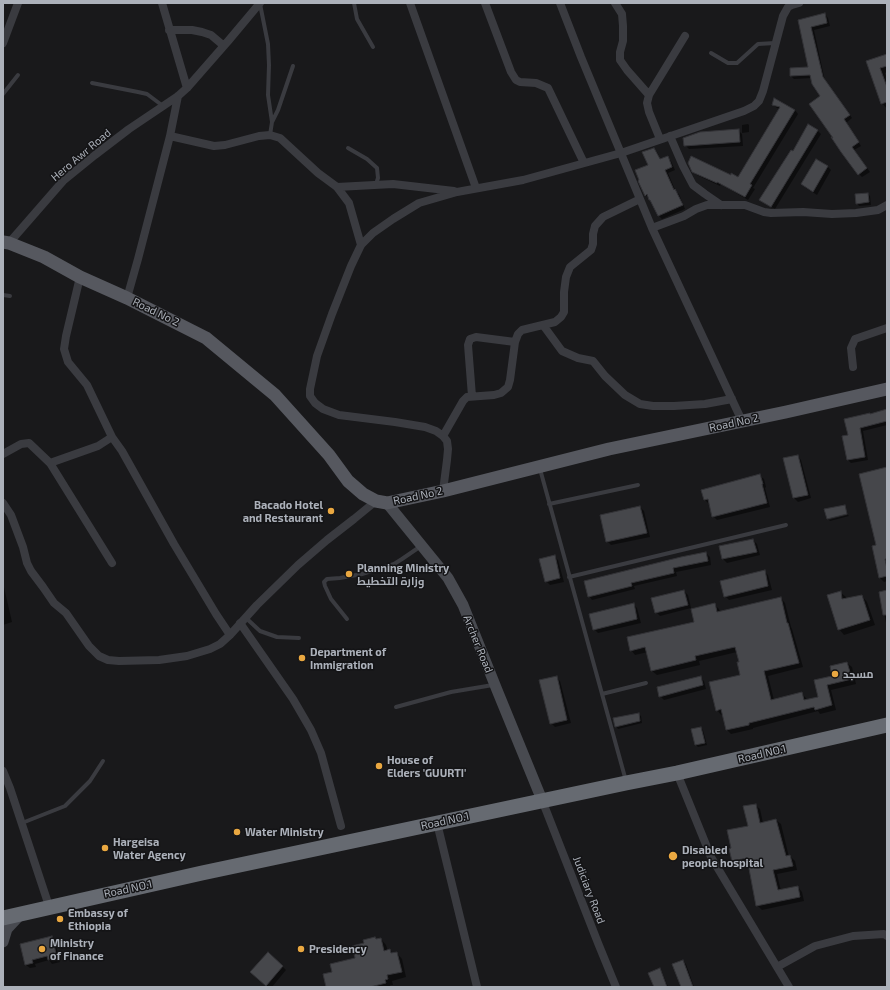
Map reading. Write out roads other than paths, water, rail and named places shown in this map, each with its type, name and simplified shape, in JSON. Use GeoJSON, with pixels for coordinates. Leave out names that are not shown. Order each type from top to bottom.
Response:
{"type":"FeatureCollection","features":[{"type":"Feature","properties":{"kind":"highway","name":"Road NO.1"},"geometry":{"type":"LineString","coordinates":[[3,918],[49,906],[542,800],[677,773],[887,726]]}},
{"type":"Feature","properties":{"kind":"main road","name":"Road No 2"},"geometry":{"type":"LineString","coordinates":[[6,242],[44,257],[80,277],[189,328],[212,342],[275,395],[329,455],[348,481],[363,494],[381,502],[443,491],[609,449],[887,389]]}},
{"type":"Feature","properties":{"kind":"main road","name":"Archer Road"},"geometry":{"type":"LineString","coordinates":[[381,502],[422,546],[448,578],[463,604],[494,685],[542,800]]}},
{"type":"Feature","properties":{"kind":"main road"},"geometry":{"type":"LineString","coordinates":[[3,942],[7,930],[21,914]]}},
{"type":"Feature","properties":{"kind":"street"},"geometry":{"type":"LineString","coordinates":[[3,43],[18,3]]}},
{"type":"Feature","properties":{"kind":"street"},"geometry":{"type":"LineString","coordinates":[[162,3],[186,88]]}},
{"type":"Feature","properties":{"kind":"street","name":"Hero Awr Road"},"geometry":{"type":"LineString","coordinates":[[6,242],[64,181],[129,129],[178,96],[224,46],[260,3]]}},
{"type":"Feature","properties":{"kind":"street"},"geometry":{"type":"LineString","coordinates":[[410,3],[476,188]]}},
{"type":"Feature","properties":{"kind":"street"},"geometry":{"type":"LineString","coordinates":[[485,3],[516,80],[520,82],[536,83],[548,88],[584,163]]}},
{"type":"Feature","properties":{"kind":"street"},"geometry":{"type":"LineString","coordinates":[[560,3],[620,153],[652,228],[742,421]]}},
{"type":"Feature","properties":{"kind":"street"},"geometry":{"type":"LineString","coordinates":[[615,3],[622,14],[623,41],[620,52],[620,60],[649,95]]}},
{"type":"Feature","properties":{"kind":"street"},"geometry":{"type":"LineString","coordinates":[[443,491],[448,448],[447,441],[436,431],[425,427],[395,422],[340,415],[323,409],[315,403],[310,396],[310,389],[317,356],[351,266],[361,245],[373,233],[419,203],[457,192],[523,180],[620,153],[754,106],[759,101],[763,91],[783,16],[788,8],[794,4]]}},
{"type":"Feature","properties":{"kind":"street"},"geometry":{"type":"LineString","coordinates":[[169,30],[192,30],[202,32],[211,35],[224,46]]}},
{"type":"Feature","properties":{"kind":"street"},"geometry":{"type":"LineString","coordinates":[[660,139],[647,103],[649,95],[685,36]]}},
{"type":"Feature","properties":{"kind":"street"},"geometry":{"type":"LineString","coordinates":[[127,298],[170,136],[178,96]]}},
{"type":"Feature","properties":{"kind":"street"},"geometry":{"type":"LineString","coordinates":[[170,136],[214,146],[225,145],[259,136],[270,135],[280,138],[318,173],[337,187],[349,203],[361,245]]}},
{"type":"Feature","properties":{"kind":"street"},"geometry":{"type":"LineString","coordinates":[[670,136],[693,185],[721,205]]}},
{"type":"Feature","properties":{"kind":"street"},"geometry":{"type":"LineString","coordinates":[[337,187],[376,184],[410,186],[457,192]]}},
{"type":"Feature","properties":{"kind":"street"},"geometry":{"type":"LineString","coordinates":[[443,436],[463,401],[467,397],[494,395],[501,393],[508,387],[518,334],[522,330],[555,322],[561,317],[564,312],[566,277],[570,267],[591,250],[593,244],[593,234],[598,221],[603,217],[640,199]]}},
{"type":"Feature","properties":{"kind":"street"},"geometry":{"type":"LineString","coordinates":[[652,228],[707,205],[745,205],[771,213],[803,212],[832,214],[878,210],[887,205]]}},
{"type":"Feature","properties":{"kind":"street"},"geometry":{"type":"LineString","coordinates":[[80,277],[64,349],[68,362],[87,385],[112,437],[122,451],[174,544],[230,635]]}},
{"type":"Feature","properties":{"kind":"street"},"geometry":{"type":"LineString","coordinates":[[543,325],[562,351],[578,358],[594,361],[605,376],[625,395],[640,404],[653,406],[674,406],[705,404],[732,399]]}},
{"type":"Feature","properties":{"kind":"street"},"geometry":{"type":"LineString","coordinates":[[853,367],[851,348],[855,339],[887,328]]}},
{"type":"Feature","properties":{"kind":"street"},"geometry":{"type":"LineString","coordinates":[[472,396],[468,345],[470,339],[476,337],[516,342]]}},
{"type":"Feature","properties":{"kind":"street"},"geometry":{"type":"LineString","coordinates":[[50,463],[98,446],[112,437]]}},
{"type":"Feature","properties":{"kind":"street"},"geometry":{"type":"LineString","coordinates":[[3,454],[21,444],[29,443],[50,463],[112,563]]}},
{"type":"Feature","properties":{"kind":"street"},"geometry":{"type":"LineString","coordinates":[[3,503],[11,515],[31,571],[54,603],[66,613],[89,646],[99,656],[108,660],[119,661],[159,660],[187,656],[210,649],[220,644],[298,565],[354,519],[381,502]]}},
{"type":"Feature","properties":{"kind":"street"},"geometry":{"type":"LineString","coordinates":[[243,620],[311,730],[321,752],[341,826]]}},
{"type":"Feature","properties":{"kind":"street"},"geometry":{"type":"LineString","coordinates":[[3,771],[49,906]]}},
{"type":"Feature","properties":{"kind":"street"},"geometry":{"type":"LineString","coordinates":[[677,773],[711,857],[789,987]]}},
{"type":"Feature","properties":{"kind":"street","name":"Judiciary Road"},"geometry":{"type":"LineString","coordinates":[[542,800],[616,987]]}},
{"type":"Feature","properties":{"kind":"street"},"geometry":{"type":"LineString","coordinates":[[437,823],[477,987]]}},
{"type":"Feature","properties":{"kind":"street"},"geometry":{"type":"LineString","coordinates":[[777,967],[815,946],[853,936],[884,934],[887,936]]}},
{"type":"Feature","properties":{"kind":"lane"},"geometry":{"type":"LineString","coordinates":[[260,3],[268,44],[268,95],[272,122],[270,135]]}},
{"type":"Feature","properties":{"kind":"lane"},"geometry":{"type":"LineString","coordinates":[[354,3],[357,19],[373,47]]}},
{"type":"Feature","properties":{"kind":"lane"},"geometry":{"type":"LineString","coordinates":[[711,53],[728,63],[737,63],[758,44],[776,43]]}},
{"type":"Feature","properties":{"kind":"lane"},"geometry":{"type":"LineString","coordinates":[[272,122],[278,110],[293,66]]}},
{"type":"Feature","properties":{"kind":"lane"},"geometry":{"type":"LineString","coordinates":[[3,94],[18,75]]}},
{"type":"Feature","properties":{"kind":"lane"},"geometry":{"type":"LineString","coordinates":[[92,83],[147,94],[163,106]]}},
{"type":"Feature","properties":{"kind":"lane"},"geometry":{"type":"LineString","coordinates":[[348,148],[377,168],[378,178],[376,184]]}},
{"type":"Feature","properties":{"kind":"lane"},"geometry":{"type":"LineString","coordinates":[[3,296],[10,296]]}},
{"type":"Feature","properties":{"kind":"lane"},"geometry":{"type":"LineString","coordinates":[[539,467],[626,783]]}},
{"type":"Feature","properties":{"kind":"lane"},"geometry":{"type":"LineString","coordinates":[[549,504],[638,485]]}},
{"type":"Feature","properties":{"kind":"lane"},"geometry":{"type":"LineString","coordinates":[[569,577],[786,525]]}},
{"type":"Feature","properties":{"kind":"lane"},"geometry":{"type":"LineString","coordinates":[[347,619],[331,599],[324,582],[327,579],[362,574],[394,564],[422,546]]}},
{"type":"Feature","properties":{"kind":"lane"},"geometry":{"type":"LineString","coordinates":[[243,620],[260,631],[278,637],[299,638]]}},
{"type":"Feature","properties":{"kind":"lane"},"geometry":{"type":"LineString","coordinates":[[602,694],[646,683]]}},
{"type":"Feature","properties":{"kind":"lane"},"geometry":{"type":"LineString","coordinates":[[396,707],[451,692],[494,685]]}},
{"type":"Feature","properties":{"kind":"lane"},"geometry":{"type":"LineString","coordinates":[[22,824],[65,806],[90,781],[103,761]]}},
{"type":"Feature","properties":{"kind":"place","name":"Bacado Hotel and Restaurant"},"geometry":{"type":"Point","coordinates":[331,511]}},
{"type":"Feature","properties":{"kind":"place","name":"Planning Ministry وزارة التخطيط"},"geometry":{"type":"Point","coordinates":[349,574]}},
{"type":"Feature","properties":{"kind":"place","name":"Department of Immigration"},"geometry":{"type":"Point","coordinates":[302,658]}},
{"type":"Feature","properties":{"kind":"place","name":"مسجد"},"geometry":{"type":"Point","coordinates":[835,674]}},
{"type":"Feature","properties":{"kind":"place","name":"House of Elders 'GUURTI'"},"geometry":{"type":"Point","coordinates":[379,766]}},
{"type":"Feature","properties":{"kind":"place","name":"Water Ministry"},"geometry":{"type":"Point","coordinates":[237,832]}},
{"type":"Feature","properties":{"kind":"place","name":"Hargeisa Water Agency"},"geometry":{"type":"Point","coordinates":[105,848]}},
{"type":"Feature","properties":{"kind":"place","name":"Disabled people hospital"},"geometry":{"type":"Point","coordinates":[673,856]}},
{"type":"Feature","properties":{"kind":"place","name":"Embassy of Ethiopia"},"geometry":{"type":"Point","coordinates":[60,919]}},
{"type":"Feature","properties":{"kind":"place","name":"Ministry of Finance"},"geometry":{"type":"Point","coordinates":[42,949]}},
{"type":"Feature","properties":{"kind":"place","name":"Presidency"},"geometry":{"type":"Point","coordinates":[301,949]}}]}
